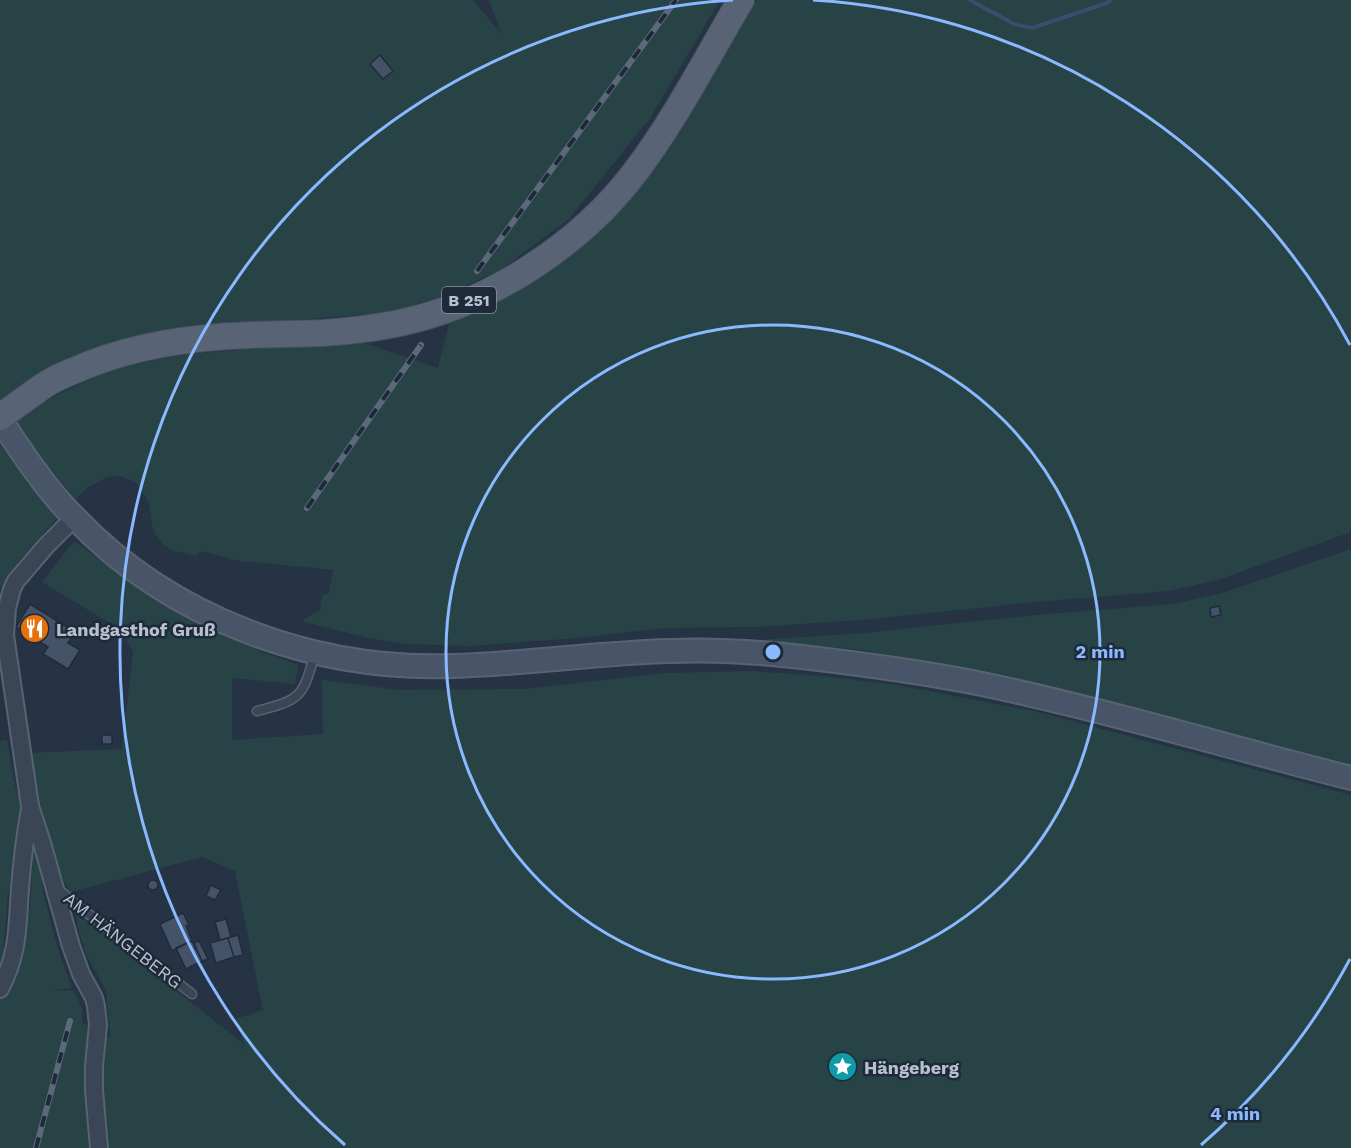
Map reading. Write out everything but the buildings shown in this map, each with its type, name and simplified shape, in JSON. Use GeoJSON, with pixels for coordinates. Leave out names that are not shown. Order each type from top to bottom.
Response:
{"type":"FeatureCollection","features":[{"type":"Feature","properties":{"kind":"main road","name":"B 251"},"geometry":{"type":"LineString","coordinates":[[0,418],[49,382],[126,351],[213,337],[321,333],[405,322],[446,309],[510,280],[538,263],[578,233],[635,172],[663,132],[741,0]]}},
{"type":"Feature","properties":{"kind":"main road"},"geometry":{"type":"LineString","coordinates":[[0,418],[37,474],[74,518],[117,556],[155,584],[206,613],[252,633],[315,653],[371,663],[417,667],[513,663],[679,650],[741,651],[805,657],[983,685],[1097,711],[1351,778]]}},
{"type":"Feature","properties":{"kind":"street","name":"AM HÄNGEBERG"},"geometry":{"type":"LineString","coordinates":[[74,518],[16,581],[7,608],[5,635],[30,806],[71,946],[96,1006],[98,1025],[94,1090],[99,1148]]}},
{"type":"Feature","properties":{"kind":"street"},"geometry":{"type":"LineString","coordinates":[[0,989],[14,954],[30,806]]}},
{"type":"Feature","properties":{"kind":"lane"},"geometry":{"type":"LineString","coordinates":[[256,711],[290,701],[301,693],[315,653]]}},
{"type":"Feature","properties":{"kind":"lane","name":"AM HÄNGEBERG"},"geometry":{"type":"LineString","coordinates":[[54,885],[99,923],[192,994]]}},
{"type":"Feature","properties":{"kind":"green space"},"geometry":{"type":"Polygon","coordinates":[[[0,0],[473,0],[501,33],[489,0],[720,0],[651,117],[569,219],[499,271],[439,297],[394,312],[182,329],[99,346],[35,375],[46,401],[110,369],[186,354],[358,341],[438,368],[451,316],[578,251],[639,187],[757,0],[1351,0],[1351,532],[1221,579],[1169,591],[862,620],[755,627],[665,628],[579,638],[470,646],[406,644],[368,638],[301,621],[320,610],[322,596],[329,593],[333,570],[240,561],[201,551],[195,556],[171,550],[155,534],[149,503],[136,482],[120,476],[107,477],[87,488],[20,560],[0,589],[0,0]]]}},
{"type":"Feature","properties":{"kind":"green space"},"geometry":{"type":"Polygon","coordinates":[[[74,541],[162,603],[263,652],[298,665],[295,684],[232,678],[232,740],[323,734],[322,680],[400,690],[523,689],[665,673],[751,671],[823,676],[898,685],[1038,712],[1351,795],[1351,1148],[0,1148],[0,965],[4,965],[22,950],[30,907],[33,853],[40,852],[43,892],[57,946],[72,988],[51,991],[73,990],[82,1007],[82,1022],[110,1038],[106,990],[87,957],[75,912],[243,1043],[242,1052],[244,1044],[235,1019],[263,1010],[235,871],[202,857],[71,892],[57,871],[35,808],[25,753],[122,749],[133,652],[121,630],[42,582],[74,541]]]}},
{"type":"Feature","properties":{"kind":"green space"},"geometry":{"type":"Polygon","coordinates":[[[1351,549],[1351,765],[1277,749],[1123,705],[1041,687],[863,650],[757,640],[863,633],[1035,615],[1172,604],[1222,593],[1351,549]]]}},
{"type":"Feature","properties":{"kind":"green space"},"geometry":{"type":"Polygon","coordinates":[[[7,740],[16,790],[23,806],[15,889],[8,892],[3,955],[0,961],[0,741],[7,740]]]}},
{"type":"Feature","properties":{"kind":"waterway"},"geometry":{"type":"LineString","coordinates":[[970,0],[1014,24],[1032,28],[1111,0]]}},
{"type":"Feature","properties":{"kind":"railway"},"geometry":{"type":"LineString","coordinates":[[477,271],[676,0]]}},
{"type":"Feature","properties":{"kind":"railway"},"geometry":{"type":"LineString","coordinates":[[307,508],[421,345]]}},
{"type":"Feature","properties":{"kind":"railway"},"geometry":{"type":"LineString","coordinates":[[36,1148],[70,1021]]}},
{"type":"Feature","properties":{"kind":"place","name":"Landgasthof Gruß"},"geometry":{"type":"Point","coordinates":[35,629]}},
{"type":"Feature","properties":{"kind":"place","name":"Hängeberg"},"geometry":{"type":"Point","coordinates":[843,1067]}}]}
